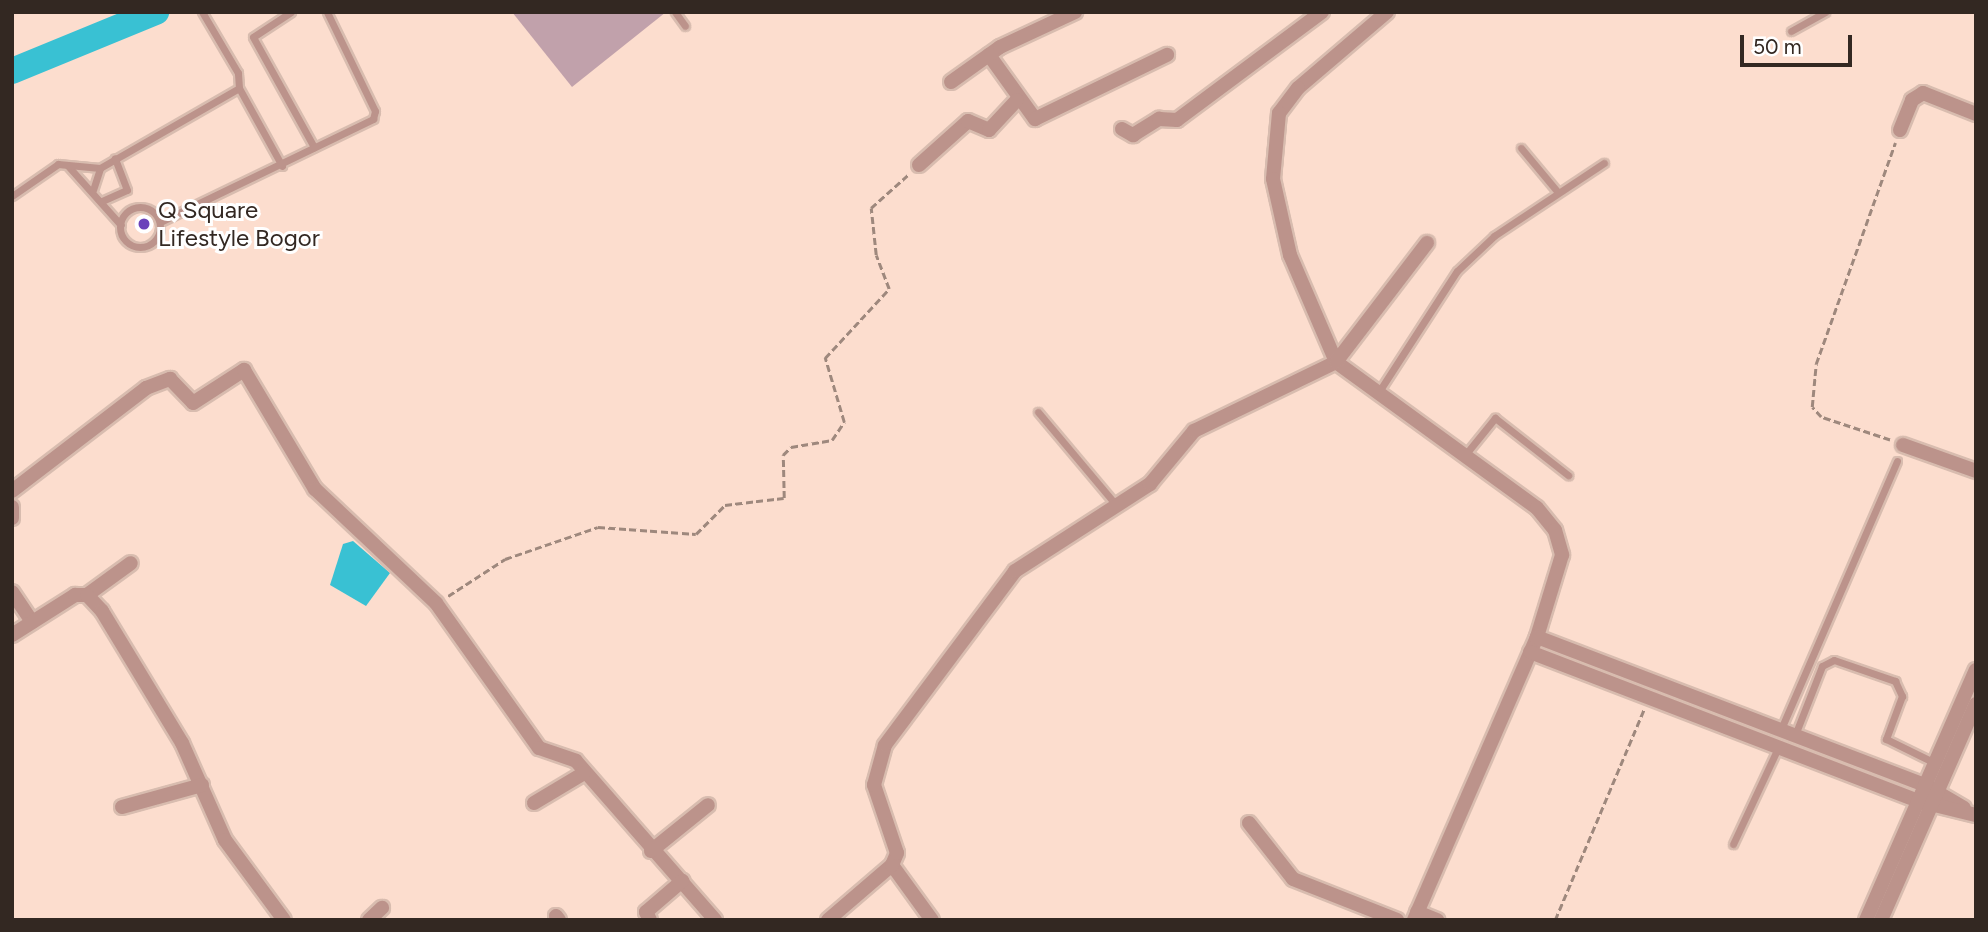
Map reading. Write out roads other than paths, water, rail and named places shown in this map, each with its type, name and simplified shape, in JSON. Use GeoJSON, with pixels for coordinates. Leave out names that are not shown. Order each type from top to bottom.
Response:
{"type":"FeatureCollection","features":[{"type":"Feature","properties":{"kind":"street"},"geometry":{"type":"LineString","coordinates":[[951,82],[989,55],[1075,12]]}},
{"type":"Feature","properties":{"kind":"street"},"geometry":{"type":"LineString","coordinates":[[1122,129],[1133,135],[1159,119],[1177,120],[1322,12]]}},
{"type":"Feature","properties":{"kind":"street"},"geometry":{"type":"LineString","coordinates":[[1387,12],[1290,96],[1274,125],[1273,179],[1290,255],[1336,362],[1376,397],[1463,459],[1515,491],[1555,530],[1562,555],[1531,652],[1416,916],[1437,920]]}},
{"type":"Feature","properties":{"kind":"street"},"geometry":{"type":"LineString","coordinates":[[989,55],[1017,100],[1039,118],[1167,55]]}},
{"type":"Feature","properties":{"kind":"street"},"geometry":{"type":"LineString","coordinates":[[1900,130],[1912,100],[1923,93],[1976,114]]}},
{"type":"Feature","properties":{"kind":"street"},"geometry":{"type":"LineString","coordinates":[[919,164],[968,121],[989,130],[1017,100]]}},
{"type":"Feature","properties":{"kind":"street"},"geometry":{"type":"LineString","coordinates":[[828,920],[892,865],[897,844],[874,785],[885,745],[1015,571],[1118,507],[1163,472],[1194,431],[1336,362],[1427,243]]}},
{"type":"Feature","properties":{"kind":"street"},"geometry":{"type":"LineString","coordinates":[[12,491],[146,388],[170,379],[193,402],[244,370],[315,489],[436,603],[539,748],[576,761],[651,850],[715,920]]}},
{"type":"Feature","properties":{"kind":"street"},"geometry":{"type":"LineString","coordinates":[[1903,445],[1976,471]]}},
{"type":"Feature","properties":{"kind":"street"},"geometry":{"type":"LineString","coordinates":[[12,507],[12,518]]}},
{"type":"Feature","properties":{"kind":"street"},"geometry":{"type":"LineString","coordinates":[[12,635],[62,600],[86,595],[131,563]]}},
{"type":"Feature","properties":{"kind":"street"},"geometry":{"type":"LineString","coordinates":[[12,592],[32,622]]}},
{"type":"Feature","properties":{"kind":"street"},"geometry":{"type":"LineString","coordinates":[[86,595],[202,785],[225,840],[284,920]]}},
{"type":"Feature","properties":{"kind":"street"},"geometry":{"type":"LineString","coordinates":[[1537,636],[1795,736],[1975,815]]}},
{"type":"Feature","properties":{"kind":"street"},"geometry":{"type":"LineString","coordinates":[[1531,652],[1779,747],[1928,795]]}},
{"type":"Feature","properties":{"kind":"street"},"geometry":{"type":"LineString","coordinates":[[1881,920],[1928,795],[1935,763],[1971,694],[1976,670]]}},
{"type":"Feature","properties":{"kind":"street"},"geometry":{"type":"LineString","coordinates":[[1866,920],[1976,704]]}},
{"type":"Feature","properties":{"kind":"street"},"geometry":{"type":"LineString","coordinates":[[534,803],[584,773]]}},
{"type":"Feature","properties":{"kind":"street"},"geometry":{"type":"LineString","coordinates":[[122,807],[202,785]]}},
{"type":"Feature","properties":{"kind":"street"},"geometry":{"type":"LineString","coordinates":[[651,850],[708,805]]}},
{"type":"Feature","properties":{"kind":"street"},"geometry":{"type":"LineString","coordinates":[[1249,823],[1293,879],[1397,920]]}},
{"type":"Feature","properties":{"kind":"street"},"geometry":{"type":"LineString","coordinates":[[892,865],[932,920]]}},
{"type":"Feature","properties":{"kind":"street"},"geometry":{"type":"LineString","coordinates":[[650,920],[646,912],[682,881]]}},
{"type":"Feature","properties":{"kind":"street"},"geometry":{"type":"LineString","coordinates":[[369,920],[382,908]]}},
{"type":"Feature","properties":{"kind":"lane"},"geometry":{"type":"LineString","coordinates":[[291,12],[253,37],[314,147]]}},
{"type":"Feature","properties":{"kind":"lane"},"geometry":{"type":"LineString","coordinates":[[160,222],[282,166],[375,115],[327,12]]}},
{"type":"Feature","properties":{"kind":"lane"},"geometry":{"type":"LineString","coordinates":[[676,12],[685,26]]}},
{"type":"Feature","properties":{"kind":"lane"},"geometry":{"type":"LineString","coordinates":[[1791,31],[1825,12]]}},
{"type":"Feature","properties":{"kind":"lane"},"geometry":{"type":"LineString","coordinates":[[203,14],[238,73],[239,88],[282,166]]}},
{"type":"Feature","properties":{"kind":"lane"},"geometry":{"type":"LineString","coordinates":[[12,196],[51,167],[100,168],[239,88]]}},
{"type":"Feature","properties":{"kind":"lane"},"geometry":{"type":"LineString","coordinates":[[1521,148],[1557,191]]}},
{"type":"Feature","properties":{"kind":"lane"},"geometry":{"type":"LineString","coordinates":[[102,201],[127,190],[115,158]]}},
{"type":"Feature","properties":{"kind":"lane"},"geometry":{"type":"LineString","coordinates":[[1376,397],[1457,271],[1557,191],[1604,163]]}},
{"type":"Feature","properties":{"kind":"lane"},"geometry":{"type":"LineString","coordinates":[[67,166],[102,201],[121,225],[129,243],[142,246],[155,241],[160,222]]}},
{"type":"Feature","properties":{"kind":"lane"},"geometry":{"type":"LineString","coordinates":[[93,190],[100,168]]}},
{"type":"Feature","properties":{"kind":"lane"},"geometry":{"type":"LineString","coordinates":[[121,225],[139,207],[160,222]]}},
{"type":"Feature","properties":{"kind":"lane"},"geometry":{"type":"LineString","coordinates":[[1038,412],[1118,507]]}},
{"type":"Feature","properties":{"kind":"lane"},"geometry":{"type":"LineString","coordinates":[[1463,459],[1495,418],[1567,475]]}},
{"type":"Feature","properties":{"kind":"lane"},"geometry":{"type":"LineString","coordinates":[[1780,730],[1898,461]]}},
{"type":"Feature","properties":{"kind":"lane"},"geometry":{"type":"LineString","coordinates":[[1795,736],[1822,666],[1834,660],[1895,681],[1902,696],[1885,739],[1935,763]]}},
{"type":"Feature","properties":{"kind":"lane"},"geometry":{"type":"LineString","coordinates":[[1733,844],[1779,747]]}},
{"type":"Feature","properties":{"kind":"water"},"geometry":{"type":"Polygon","coordinates":[[[353,541],[390,573],[366,606],[330,585],[343,544],[353,541]]]}},
{"type":"Feature","properties":{"kind":"waterway"},"geometry":{"type":"LineString","coordinates":[[12,71],[156,12]]}},
{"type":"Feature","properties":{"kind":"place","name":"Q Square Lifestyle Bogor"},"geometry":{"type":"Point","coordinates":[144,224]}}]}
